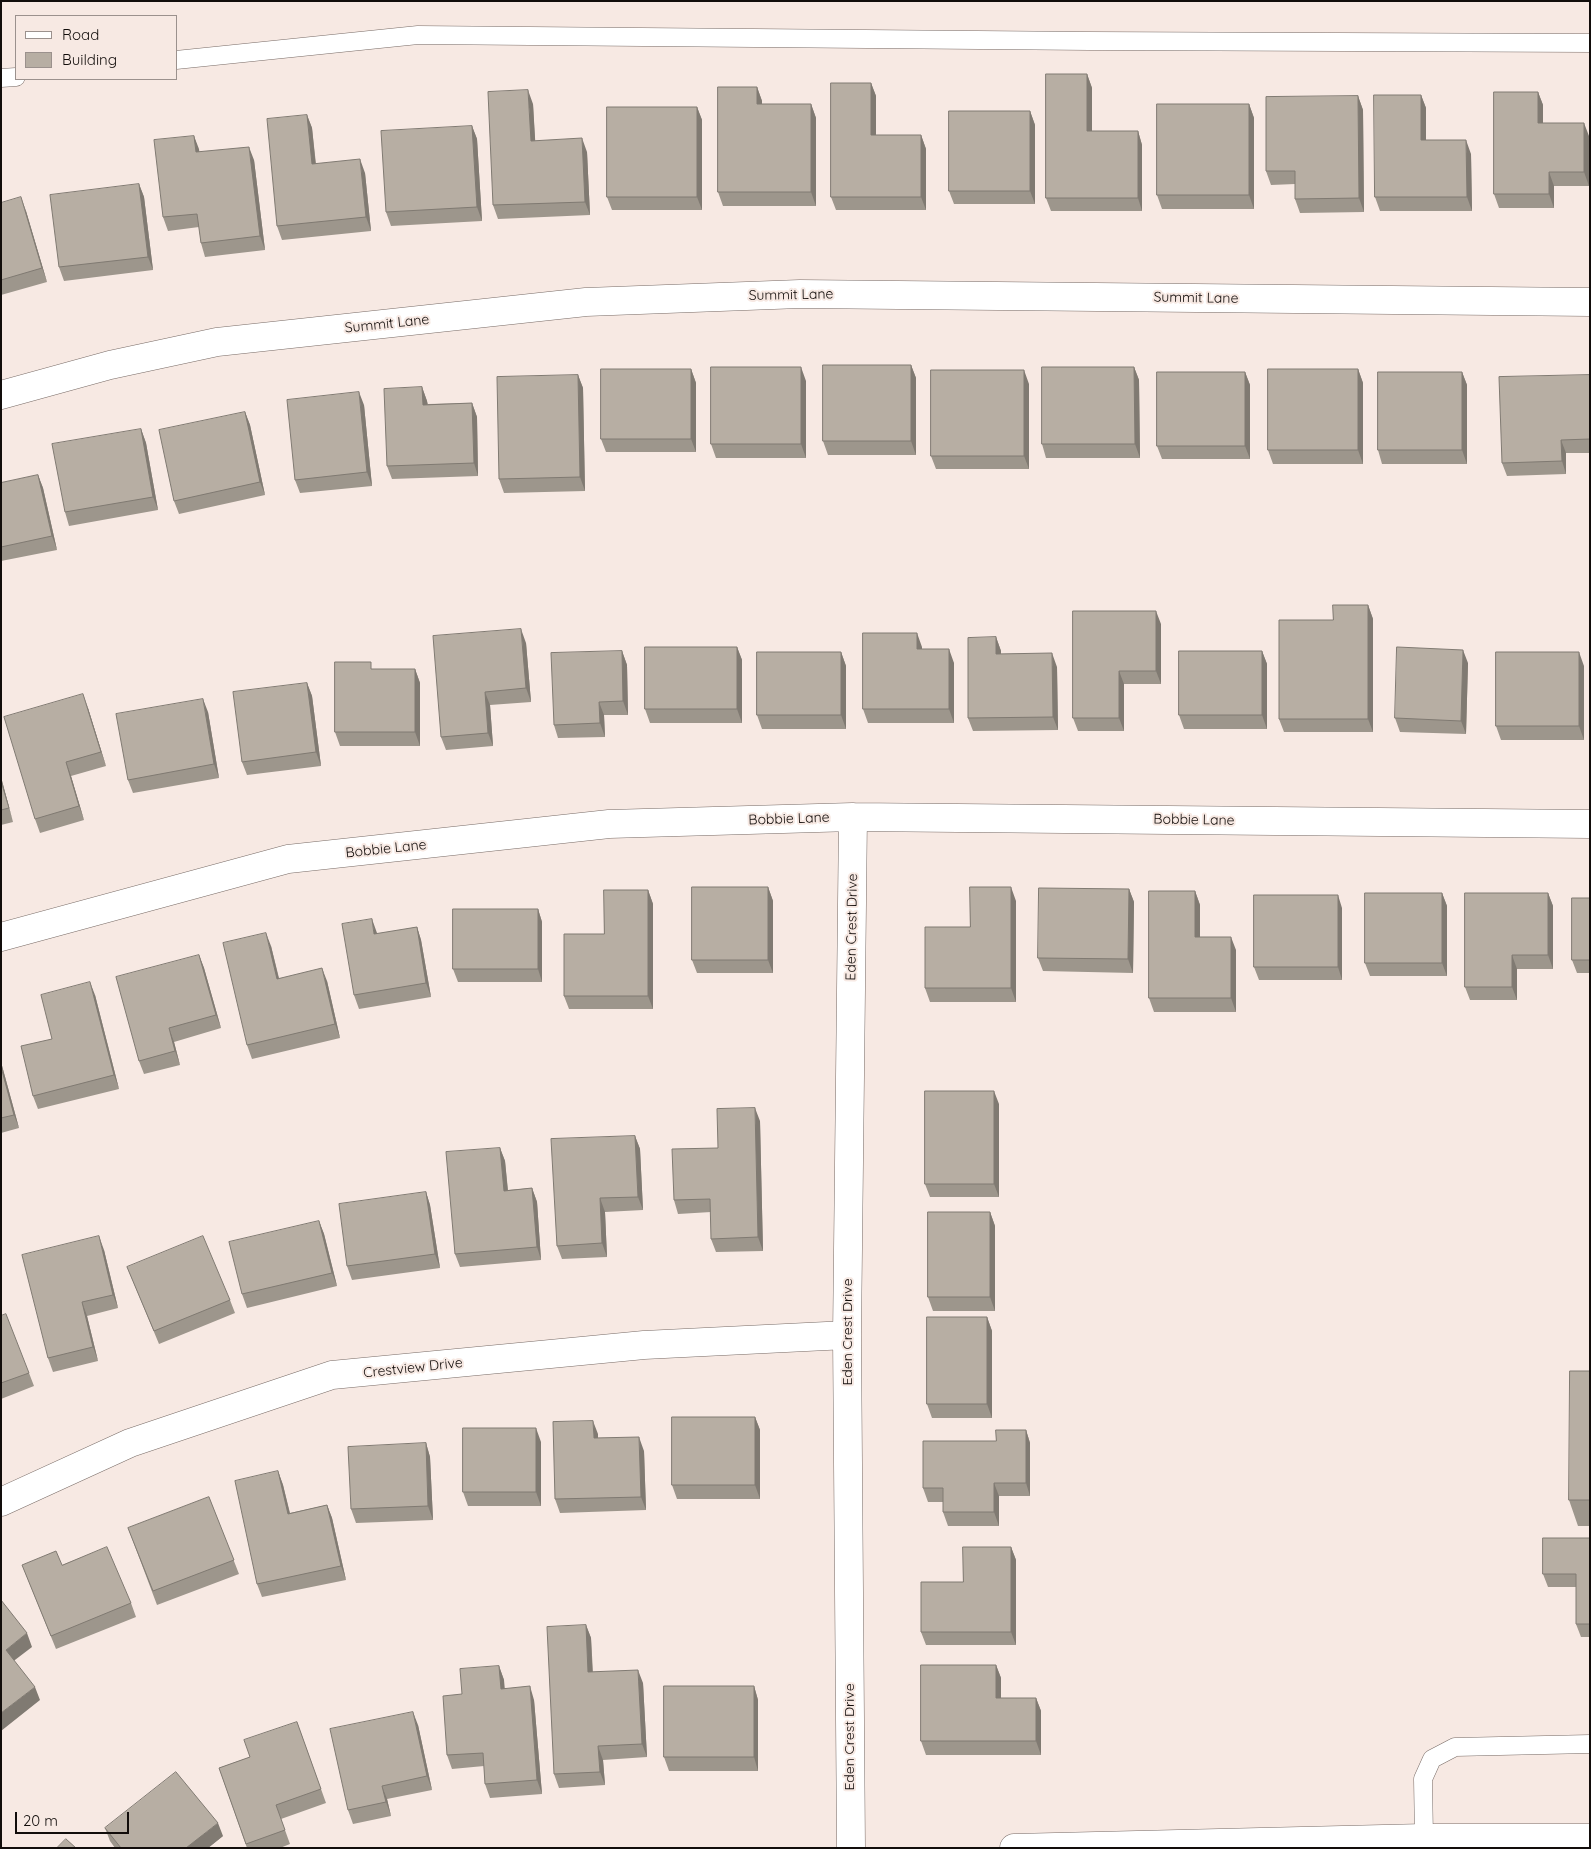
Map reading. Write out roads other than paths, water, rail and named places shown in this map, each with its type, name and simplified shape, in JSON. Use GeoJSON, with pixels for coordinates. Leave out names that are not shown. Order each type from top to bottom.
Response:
{"type":"FeatureCollection","features":[{"type":"Feature","properties":{"kind":"street","name":"Summit Lane"},"geometry":{"type":"LineString","coordinates":[[1,395],[110,365],[217,342],[586,302],[800,294],[1590,302]]}},
{"type":"Feature","properties":{"kind":"street","name":"Bobbie Lane"},"geometry":{"type":"LineString","coordinates":[[1,937],[288,859],[609,824],[853,817],[1590,824]]}},
{"type":"Feature","properties":{"kind":"street","name":"Eden Crest Drive"},"geometry":{"type":"LineString","coordinates":[[851,1848],[847,1335],[853,817]]}},
{"type":"Feature","properties":{"kind":"street","name":"Crestview Drive"},"geometry":{"type":"LineString","coordinates":[[1,1502],[130,1443],[332,1375],[644,1345],[847,1335]]}},
{"type":"Feature","properties":{"kind":"street"},"geometry":{"type":"LineString","coordinates":[[1014,1848],[1424,1838],[1536,1843],[1590,1838]]}},
{"type":"Feature","properties":{"kind":"lane"},"geometry":{"type":"LineString","coordinates":[[178,60],[418,35],[1590,43]]}},
{"type":"Feature","properties":{"kind":"lane"},"geometry":{"type":"LineString","coordinates":[[1,78],[15,77]]}},
{"type":"Feature","properties":{"kind":"lane"},"geometry":{"type":"LineString","coordinates":[[1424,1838],[1423,1779],[1432,1759],[1455,1747],[1590,1744]]}}]}
